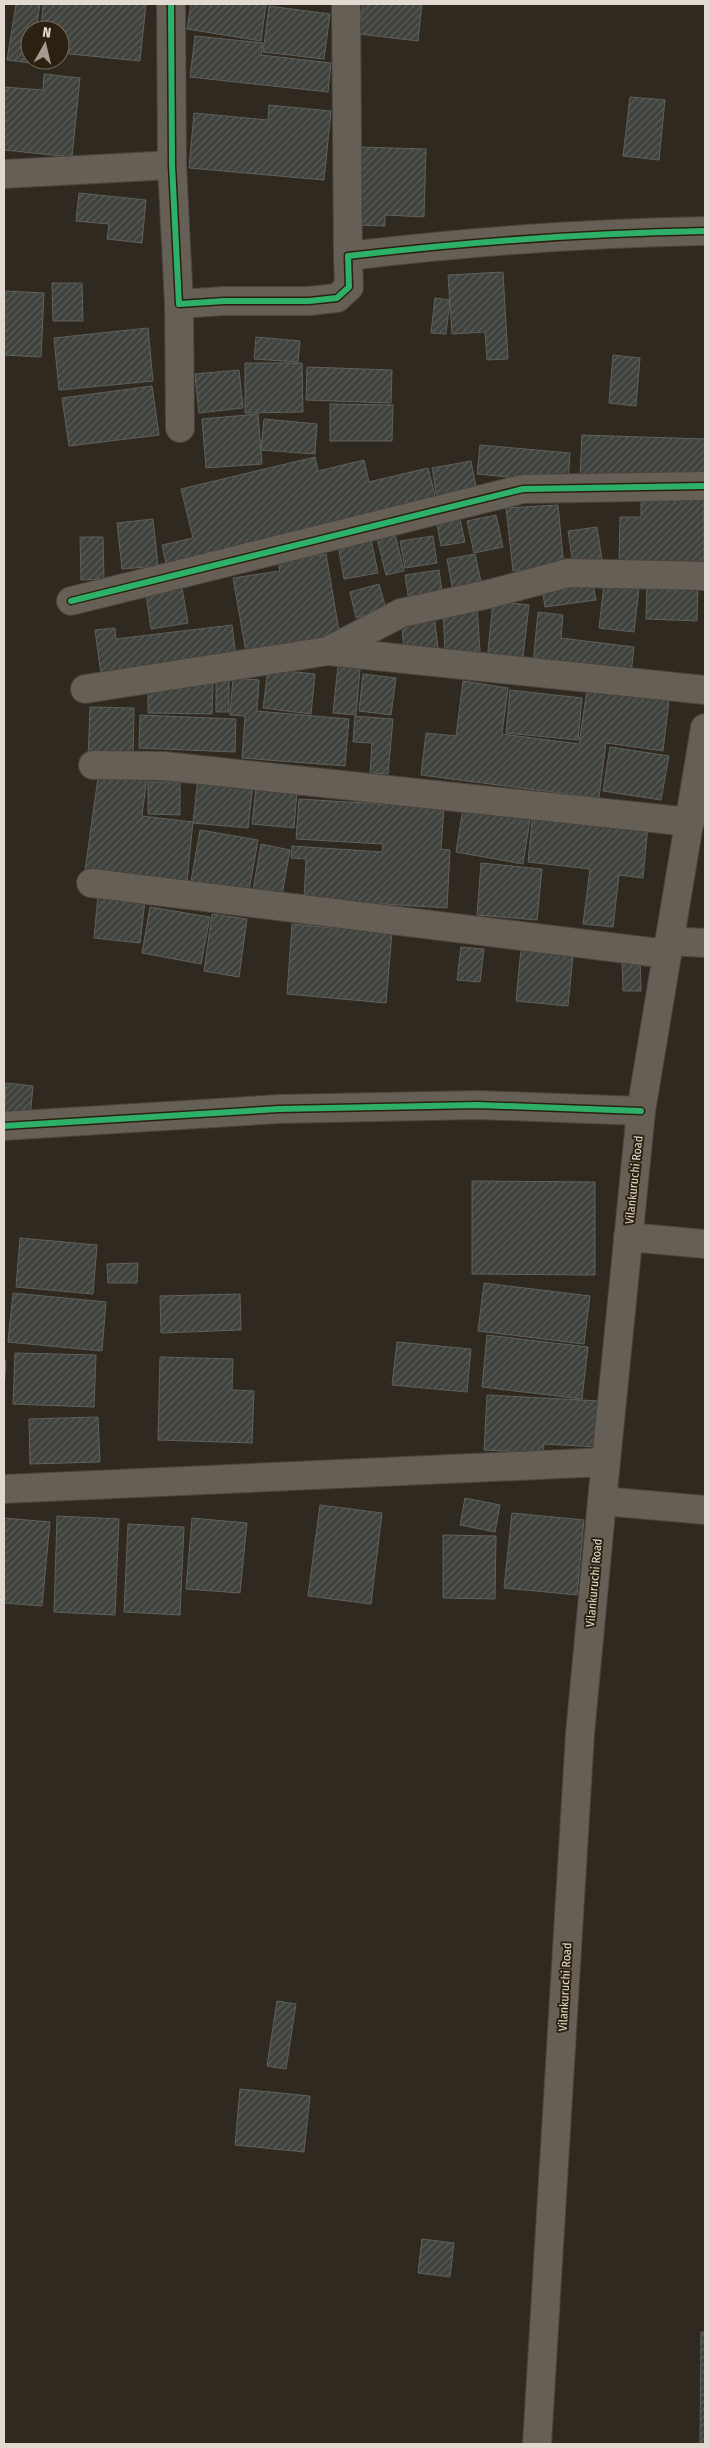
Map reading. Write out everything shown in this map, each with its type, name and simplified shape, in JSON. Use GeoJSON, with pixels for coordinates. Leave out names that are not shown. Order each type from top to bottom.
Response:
{"type":"FeatureCollection","features":[{"type":"Feature","properties":{"kind":"main road","name":"Vilankuruchi Road"},"geometry":{"type":"LineString","coordinates":[[537,2444],[580,1734],[602,1500],[641,1112],[705,728]]}},
{"type":"Feature","properties":{"kind":"street"},"geometry":{"type":"LineString","coordinates":[[171,4],[172,165],[180,304],[180,428]]}},
{"type":"Feature","properties":{"kind":"street"},"geometry":{"type":"LineString","coordinates":[[180,304],[338,298],[349,287],[346,4]]}},
{"type":"Feature","properties":{"kind":"street"},"geometry":{"type":"LineString","coordinates":[[4,174],[172,165]]}},
{"type":"Feature","properties":{"kind":"street"},"geometry":{"type":"LineString","coordinates":[[348,256],[452,244],[625,232],[705,231]]}},
{"type":"Feature","properties":{"kind":"street"},"geometry":{"type":"LineString","coordinates":[[72,601],[523,489],[705,486]]}},
{"type":"Feature","properties":{"kind":"street"},"geometry":{"type":"LineString","coordinates":[[328,651],[401,613],[489,594],[568,573],[705,576]]}},
{"type":"Feature","properties":{"kind":"street"},"geometry":{"type":"LineString","coordinates":[[85,689],[328,651],[705,690]]}},
{"type":"Feature","properties":{"kind":"street"},"geometry":{"type":"LineString","coordinates":[[92,765],[164,766],[690,822]]}},
{"type":"Feature","properties":{"kind":"street"},"geometry":{"type":"LineString","coordinates":[[91,883],[668,947],[705,943]]}},
{"type":"Feature","properties":{"kind":"street"},"geometry":{"type":"LineString","coordinates":[[4,1126],[279,1109],[478,1104],[641,1112]]}},
{"type":"Feature","properties":{"kind":"street"},"geometry":{"type":"LineString","coordinates":[[628,1237],[705,1244]]}},
{"type":"Feature","properties":{"kind":"street"},"geometry":{"type":"LineString","coordinates":[[4,1489],[606,1462]]}},
{"type":"Feature","properties":{"kind":"street"},"geometry":{"type":"LineString","coordinates":[[602,1500],[705,1510]]}},
{"type":"Feature","properties":{"kind":"building"},"geometry":{"type":"Polygon","coordinates":[[[16,4],[40,4],[38,20],[20,20],[20,62],[7,60],[16,4]]]}},
{"type":"Feature","properties":{"kind":"building"},"geometry":{"type":"Polygon","coordinates":[[[43,4],[146,4],[140,61],[70,54],[70,20],[42,20],[43,4]]]}},
{"type":"Feature","properties":{"kind":"building"},"geometry":{"type":"Polygon","coordinates":[[[191,4],[266,4],[261,41],[187,29],[191,4]]]}},
{"type":"Feature","properties":{"kind":"building"},"geometry":{"type":"Polygon","coordinates":[[[363,4],[422,4],[418,41],[359,34],[363,4]]]}},
{"type":"Feature","properties":{"kind":"building"},"geometry":{"type":"Polygon","coordinates":[[[269,6],[330,14],[324,59],[263,52],[269,6]]]}},
{"type":"Feature","properties":{"kind":"building"},"geometry":{"type":"Polygon","coordinates":[[[195,36],[263,43],[261,55],[331,63],[328,92],[190,77],[195,36]]]}},
{"type":"Feature","properties":{"kind":"building"},"geometry":{"type":"Polygon","coordinates":[[[44,74],[80,78],[72,157],[4,150],[4,87],[43,90],[44,74]]]}},
{"type":"Feature","properties":{"kind":"building"},"geometry":{"type":"Polygon","coordinates":[[[630,97],[665,100],[659,160],[623,156],[630,97]]]}},
{"type":"Feature","properties":{"kind":"building"},"geometry":{"type":"Polygon","coordinates":[[[269,105],[331,111],[324,180],[189,168],[194,113],[268,120],[269,105]]]}},
{"type":"Feature","properties":{"kind":"building"},"geometry":{"type":"Polygon","coordinates":[[[359,147],[426,149],[424,217],[385,215],[385,226],[356,225],[359,147]]]}},
{"type":"Feature","properties":{"kind":"building"},"geometry":{"type":"Polygon","coordinates":[[[79,193],[146,200],[142,243],[107,239],[109,224],[76,221],[79,193]]]}},
{"type":"Feature","properties":{"kind":"building"},"geometry":{"type":"Polygon","coordinates":[[[503,272],[508,359],[487,360],[485,332],[452,334],[448,275],[503,272]]]}},
{"type":"Feature","properties":{"kind":"building"},"geometry":{"type":"Polygon","coordinates":[[[52,283],[82,283],[83,321],[53,321],[52,283]]]}},
{"type":"Feature","properties":{"kind":"building"},"geometry":{"type":"Polygon","coordinates":[[[4,291],[44,293],[41,357],[4,355],[4,291]]]}},
{"type":"Feature","properties":{"kind":"building"},"geometry":{"type":"Polygon","coordinates":[[[435,298],[450,300],[446,334],[431,333],[435,298]]]}},
{"type":"Feature","properties":{"kind":"building"},"geometry":{"type":"Polygon","coordinates":[[[148,328],[153,381],[59,390],[54,338],[148,328]]]}},
{"type":"Feature","properties":{"kind":"building"},"geometry":{"type":"Polygon","coordinates":[[[256,337],[300,341],[298,362],[254,359],[256,337]]]}},
{"type":"Feature","properties":{"kind":"building"},"geometry":{"type":"Polygon","coordinates":[[[613,355],[640,358],[636,406],[609,403],[613,355]]]}},
{"type":"Feature","properties":{"kind":"building"},"geometry":{"type":"Polygon","coordinates":[[[245,363],[302,363],[303,412],[245,413],[245,363]]]}},
{"type":"Feature","properties":{"kind":"building"},"geometry":{"type":"Polygon","coordinates":[[[307,367],[392,370],[391,403],[306,400],[307,367]]]}},
{"type":"Feature","properties":{"kind":"building"},"geometry":{"type":"Polygon","coordinates":[[[239,370],[243,408],[199,413],[195,374],[239,370]]]}},
{"type":"Feature","properties":{"kind":"building"},"geometry":{"type":"Polygon","coordinates":[[[152,386],[159,435],[69,446],[62,398],[152,386]]]}},
{"type":"Feature","properties":{"kind":"building"},"geometry":{"type":"Polygon","coordinates":[[[330,404],[393,405],[392,441],[330,441],[330,404]]]}},
{"type":"Feature","properties":{"kind":"building"},"geometry":{"type":"Polygon","coordinates":[[[258,414],[262,464],[206,468],[202,419],[258,414]]]}},
{"type":"Feature","properties":{"kind":"building"},"geometry":{"type":"Polygon","coordinates":[[[264,419],[317,424],[315,454],[261,450],[264,419]]]}},
{"type":"Feature","properties":{"kind":"building"},"geometry":{"type":"Polygon","coordinates":[[[582,435],[705,439],[704,480],[580,477],[582,435]]]}},
{"type":"Feature","properties":{"kind":"building"},"geometry":{"type":"Polygon","coordinates":[[[480,445],[570,453],[568,483],[477,474],[480,445]]]}},
{"type":"Feature","properties":{"kind":"building"},"geometry":{"type":"Polygon","coordinates":[[[315,457],[318,471],[364,460],[369,482],[428,468],[437,503],[167,568],[162,545],[193,538],[181,489],[315,457]]]}},
{"type":"Feature","properties":{"kind":"building"},"geometry":{"type":"Polygon","coordinates":[[[471,461],[478,497],[438,504],[432,468],[471,461]]]}},
{"type":"Feature","properties":{"kind":"building"},"geometry":{"type":"Polygon","coordinates":[[[641,494],[704,494],[704,567],[619,567],[620,517],[641,517],[641,494]]]}},
{"type":"Feature","properties":{"kind":"building"},"geometry":{"type":"Polygon","coordinates":[[[558,505],[564,567],[513,571],[506,508],[558,505]]]}},
{"type":"Feature","properties":{"kind":"building"},"geometry":{"type":"Polygon","coordinates":[[[496,515],[503,547],[474,553],[467,521],[496,515]]]}},
{"type":"Feature","properties":{"kind":"building"},"geometry":{"type":"Polygon","coordinates":[[[153,519],[158,566],[122,569],[117,523],[153,519]]]}},
{"type":"Feature","properties":{"kind":"building"},"geometry":{"type":"Polygon","coordinates":[[[460,519],[465,542],[441,546],[437,524],[460,519]]]}},
{"type":"Feature","properties":{"kind":"building"},"geometry":{"type":"Polygon","coordinates":[[[597,527],[602,560],[573,565],[568,531],[597,527]]]}},
{"type":"Feature","properties":{"kind":"building"},"geometry":{"type":"Polygon","coordinates":[[[394,530],[404,571],[386,575],[376,534],[394,530]]]}},
{"type":"Feature","properties":{"kind":"building"},"geometry":{"type":"Polygon","coordinates":[[[433,536],[437,563],[405,568],[400,541],[433,536]]]}},
{"type":"Feature","properties":{"kind":"building"},"geometry":{"type":"Polygon","coordinates":[[[80,537],[103,537],[104,579],[81,580],[80,537]]]}},
{"type":"Feature","properties":{"kind":"building"},"geometry":{"type":"Polygon","coordinates":[[[371,539],[378,573],[344,579],[338,545],[371,539]]]}},
{"type":"Feature","properties":{"kind":"building"},"geometry":{"type":"Polygon","coordinates":[[[326,554],[340,637],[246,652],[233,578],[280,571],[278,562],[326,554]]]}},
{"type":"Feature","properties":{"kind":"building"},"geometry":{"type":"Polygon","coordinates":[[[475,554],[482,586],[453,592],[447,559],[475,554]]]}},
{"type":"Feature","properties":{"kind":"building"},"geometry":{"type":"Polygon","coordinates":[[[439,570],[443,597],[409,602],[405,575],[439,570]]]}},
{"type":"Feature","properties":{"kind":"building"},"geometry":{"type":"Polygon","coordinates":[[[592,579],[596,600],[545,607],[542,587],[592,579]]]}},
{"type":"Feature","properties":{"kind":"building"},"geometry":{"type":"Polygon","coordinates":[[[647,581],[698,583],[697,621],[646,619],[647,581]]]}},
{"type":"Feature","properties":{"kind":"building"},"geometry":{"type":"Polygon","coordinates":[[[379,584],[386,609],[356,618],[350,592],[379,584]]]}},
{"type":"Feature","properties":{"kind":"building"},"geometry":{"type":"Polygon","coordinates":[[[604,584],[639,588],[634,632],[599,628],[604,584]]]}},
{"type":"Feature","properties":{"kind":"building"},"geometry":{"type":"Polygon","coordinates":[[[182,588],[188,623],[151,629],[146,594],[182,588]]]}},
{"type":"Feature","properties":{"kind":"building"},"geometry":{"type":"Polygon","coordinates":[[[493,601],[529,605],[522,665],[487,661],[493,601]]]}},
{"type":"Feature","properties":{"kind":"building"},"geometry":{"type":"Polygon","coordinates":[[[477,607],[480,651],[445,652],[443,609],[477,607]]]}},
{"type":"Feature","properties":{"kind":"building"},"geometry":{"type":"Polygon","coordinates":[[[538,612],[563,615],[561,638],[634,647],[631,674],[533,664],[538,612]]]}},
{"type":"Feature","properties":{"kind":"building"},"geometry":{"type":"Polygon","coordinates":[[[434,614],[438,648],[404,651],[401,617],[434,614]]]}},
{"type":"Feature","properties":{"kind":"building"},"geometry":{"type":"Polygon","coordinates":[[[232,625],[236,657],[101,674],[95,630],[115,628],[116,639],[232,625]]]}},
{"type":"Feature","properties":{"kind":"building"},"geometry":{"type":"Polygon","coordinates":[[[338,666],[360,669],[356,715],[333,713],[338,666]]]}},
{"type":"Feature","properties":{"kind":"building"},"geometry":{"type":"Polygon","coordinates":[[[268,669],[315,674],[311,714],[263,708],[268,669]]]}},
{"type":"Feature","properties":{"kind":"building"},"geometry":{"type":"Polygon","coordinates":[[[363,674],[396,678],[391,715],[359,711],[363,674]]]}},
{"type":"Feature","properties":{"kind":"building"},"geometry":{"type":"Polygon","coordinates":[[[233,678],[259,680],[257,711],[349,719],[345,766],[242,758],[245,716],[230,715],[233,678]]]}},
{"type":"Feature","properties":{"kind":"building"},"geometry":{"type":"Polygon","coordinates":[[[216,681],[229,681],[229,712],[216,712],[216,681]]]}},
{"type":"Feature","properties":{"kind":"building"},"geometry":{"type":"Polygon","coordinates":[[[463,681],[508,688],[502,734],[579,744],[587,690],[669,700],[663,751],[606,743],[599,798],[421,775],[426,733],[456,736],[463,681]]]}},
{"type":"Feature","properties":{"kind":"building"},"geometry":{"type":"Polygon","coordinates":[[[148,683],[213,684],[212,714],[148,713],[148,683]]]}},
{"type":"Feature","properties":{"kind":"building"},"geometry":{"type":"Polygon","coordinates":[[[510,690],[582,698],[578,740],[506,733],[510,690]]]}},
{"type":"Feature","properties":{"kind":"building"},"geometry":{"type":"Polygon","coordinates":[[[90,707],[134,708],[133,762],[88,760],[90,707]]]}},
{"type":"Feature","properties":{"kind":"building"},"geometry":{"type":"Polygon","coordinates":[[[140,715],[236,719],[235,752],[139,748],[140,715]]]}},
{"type":"Feature","properties":{"kind":"building"},"geometry":{"type":"Polygon","coordinates":[[[355,716],[393,719],[388,774],[370,773],[372,743],[353,742],[355,716]]]}},
{"type":"Feature","properties":{"kind":"building"},"geometry":{"type":"Polygon","coordinates":[[[610,747],[669,756],[661,800],[603,791],[610,747]]]}},
{"type":"Feature","properties":{"kind":"building"},"geometry":{"type":"Polygon","coordinates":[[[99,771],[147,777],[142,816],[193,822],[187,881],[85,870],[99,771]]]}},
{"type":"Feature","properties":{"kind":"building"},"geometry":{"type":"Polygon","coordinates":[[[198,777],[253,783],[248,828],[193,823],[198,777]]]}},
{"type":"Feature","properties":{"kind":"building"},"geometry":{"type":"Polygon","coordinates":[[[148,782],[180,782],[180,815],[148,814],[148,782]]]}},
{"type":"Feature","properties":{"kind":"building"},"geometry":{"type":"Polygon","coordinates":[[[256,788],[297,792],[294,828],[252,824],[256,788]]]}},
{"type":"Feature","properties":{"kind":"building"},"geometry":{"type":"Polygon","coordinates":[[[299,799],[444,808],[441,849],[450,850],[447,908],[304,899],[306,859],[291,858],[292,846],[382,852],[383,844],[296,839],[299,799]]]}},
{"type":"Feature","properties":{"kind":"building"},"geometry":{"type":"Polygon","coordinates":[[[464,802],[531,813],[523,864],[456,852],[464,802]]]}},
{"type":"Feature","properties":{"kind":"building"},"geometry":{"type":"Polygon","coordinates":[[[533,811],[648,825],[643,878],[619,875],[613,927],[583,924],[590,869],[528,862],[533,811]]]}},
{"type":"Feature","properties":{"kind":"building"},"geometry":{"type":"Polygon","coordinates":[[[200,830],[258,840],[249,891],[191,881],[200,830]]]}},
{"type":"Feature","properties":{"kind":"building"},"geometry":{"type":"Polygon","coordinates":[[[261,844],[290,850],[282,895],[253,890],[261,844]]]}},
{"type":"Feature","properties":{"kind":"building"},"geometry":{"type":"Polygon","coordinates":[[[481,863],[542,869],[537,920],[477,915],[481,863]]]}},
{"type":"Feature","properties":{"kind":"building"},"geometry":{"type":"Polygon","coordinates":[[[98,896],[145,901],[140,943],[94,938],[98,896]]]}},
{"type":"Feature","properties":{"kind":"building"},"geometry":{"type":"Polygon","coordinates":[[[150,907],[210,917],[201,964],[142,953],[150,907]]]}},
{"type":"Feature","properties":{"kind":"building"},"geometry":{"type":"Polygon","coordinates":[[[212,914],[247,919],[239,977],[204,971],[212,914]]]}},
{"type":"Feature","properties":{"kind":"building"},"geometry":{"type":"Polygon","coordinates":[[[292,924],[392,933],[386,1003],[287,994],[292,924]]]}},
{"type":"Feature","properties":{"kind":"building"},"geometry":{"type":"Polygon","coordinates":[[[461,947],[484,949],[480,982],[457,980],[461,947]]]}},
{"type":"Feature","properties":{"kind":"building"},"geometry":{"type":"Polygon","coordinates":[[[521,949],[573,955],[568,1006],[516,1001],[521,949]]]}},
{"type":"Feature","properties":{"kind":"building"},"geometry":{"type":"Polygon","coordinates":[[[622,957],[640,957],[641,991],[623,991],[622,957]]]}},
{"type":"Feature","properties":{"kind":"building"},"geometry":{"type":"Polygon","coordinates":[[[6,1083],[33,1086],[30,1118],[4,1115],[6,1083]]]}},
{"type":"Feature","properties":{"kind":"building"},"geometry":{"type":"Polygon","coordinates":[[[472,1181],[595,1182],[595,1275],[472,1274],[472,1181]]]}},
{"type":"Feature","properties":{"kind":"building"},"geometry":{"type":"Polygon","coordinates":[[[20,1238],[97,1245],[93,1294],[16,1287],[20,1238]]]}},
{"type":"Feature","properties":{"kind":"building"},"geometry":{"type":"Polygon","coordinates":[[[138,1263],[137,1283],[108,1283],[107,1264],[138,1263]]]}},
{"type":"Feature","properties":{"kind":"building"},"geometry":{"type":"Polygon","coordinates":[[[484,1283],[590,1296],[584,1344],[478,1331],[484,1283]]]}},
{"type":"Feature","properties":{"kind":"building"},"geometry":{"type":"Polygon","coordinates":[[[13,1293],[106,1302],[102,1351],[8,1342],[13,1293]]]}},
{"type":"Feature","properties":{"kind":"building"},"geometry":{"type":"Polygon","coordinates":[[[240,1294],[241,1330],[161,1333],[160,1296],[240,1294]]]}},
{"type":"Feature","properties":{"kind":"building"},"geometry":{"type":"Polygon","coordinates":[[[487,1335],[588,1347],[582,1399],[482,1387],[487,1335]]]}},
{"type":"Feature","properties":{"kind":"building"},"geometry":{"type":"Polygon","coordinates":[[[397,1342],[471,1349],[467,1392],[392,1385],[397,1342]]]}},
{"type":"Feature","properties":{"kind":"building"},"geometry":{"type":"Polygon","coordinates":[[[15,1353],[96,1355],[94,1407],[13,1404],[15,1353]]]}},
{"type":"Feature","properties":{"kind":"building"},"geometry":{"type":"Polygon","coordinates":[[[160,1357],[233,1359],[232,1390],[254,1391],[252,1443],[158,1440],[160,1357]]]}},
{"type":"Feature","properties":{"kind":"building"},"geometry":{"type":"Polygon","coordinates":[[[4,1361],[6,1361],[4,1390],[4,1361]]]}},
{"type":"Feature","properties":{"kind":"building"},"geometry":{"type":"Polygon","coordinates":[[[487,1395],[600,1401],[598,1447],[544,1444],[543,1453],[484,1450],[487,1395]]]}},
{"type":"Feature","properties":{"kind":"building"},"geometry":{"type":"Polygon","coordinates":[[[98,1417],[100,1462],[30,1464],[29,1419],[98,1417]]]}},
{"type":"Feature","properties":{"kind":"building"},"geometry":{"type":"Polygon","coordinates":[[[465,1498],[500,1505],[495,1532],[460,1525],[465,1498]]]}},
{"type":"Feature","properties":{"kind":"building"},"geometry":{"type":"Polygon","coordinates":[[[320,1505],[382,1513],[371,1604],[308,1596],[320,1505]]]}},
{"type":"Feature","properties":{"kind":"building"},"geometry":{"type":"Polygon","coordinates":[[[512,1513],[584,1520],[577,1595],[504,1588],[512,1513]]]}},
{"type":"Feature","properties":{"kind":"building"},"geometry":{"type":"Polygon","coordinates":[[[57,1516],[119,1519],[115,1615],[54,1612],[57,1516]]]}},
{"type":"Feature","properties":{"kind":"building"},"geometry":{"type":"Polygon","coordinates":[[[4,1518],[50,1522],[42,1606],[4,1603],[4,1518]]]}},
{"type":"Feature","properties":{"kind":"building"},"geometry":{"type":"Polygon","coordinates":[[[192,1518],[247,1523],[240,1593],[186,1589],[192,1518]]]}},
{"type":"Feature","properties":{"kind":"building"},"geometry":{"type":"Polygon","coordinates":[[[128,1524],[184,1527],[180,1615],[124,1612],[128,1524]]]}},
{"type":"Feature","properties":{"kind":"building"},"geometry":{"type":"Polygon","coordinates":[[[443,1535],[496,1536],[495,1599],[443,1598],[443,1535]]]}},
{"type":"Feature","properties":{"kind":"building"},"geometry":{"type":"Polygon","coordinates":[[[277,2001],[296,2004],[286,2069],[267,2066],[277,2001]]]}},
{"type":"Feature","properties":{"kind":"building"},"geometry":{"type":"Polygon","coordinates":[[[240,2089],[310,2096],[304,2152],[235,2145],[240,2089]]]}},
{"type":"Feature","properties":{"kind":"building"},"geometry":{"type":"Polygon","coordinates":[[[422,2239],[454,2243],[450,2277],[418,2273],[422,2239]]]}},
{"type":"Feature","properties":{"kind":"building"},"geometry":{"type":"Polygon","coordinates":[[[701,2332],[705,2332],[705,2444],[700,2444],[701,2332]]]}},
{"type":"Feature","properties":{"kind":"cycle path"},"geometry":{"type":"LineString","coordinates":[[171,4],[172,165],[179,304],[224,301],[309,301],[337,298],[349,287],[348,256],[526,239],[705,231]]}},
{"type":"Feature","properties":{"kind":"cycle path"},"geometry":{"type":"LineString","coordinates":[[71,601],[523,489],[705,486]]}},
{"type":"Feature","properties":{"kind":"cycle path"},"geometry":{"type":"LineString","coordinates":[[4,1126],[279,1109],[478,1105],[641,1111]]}}]}
